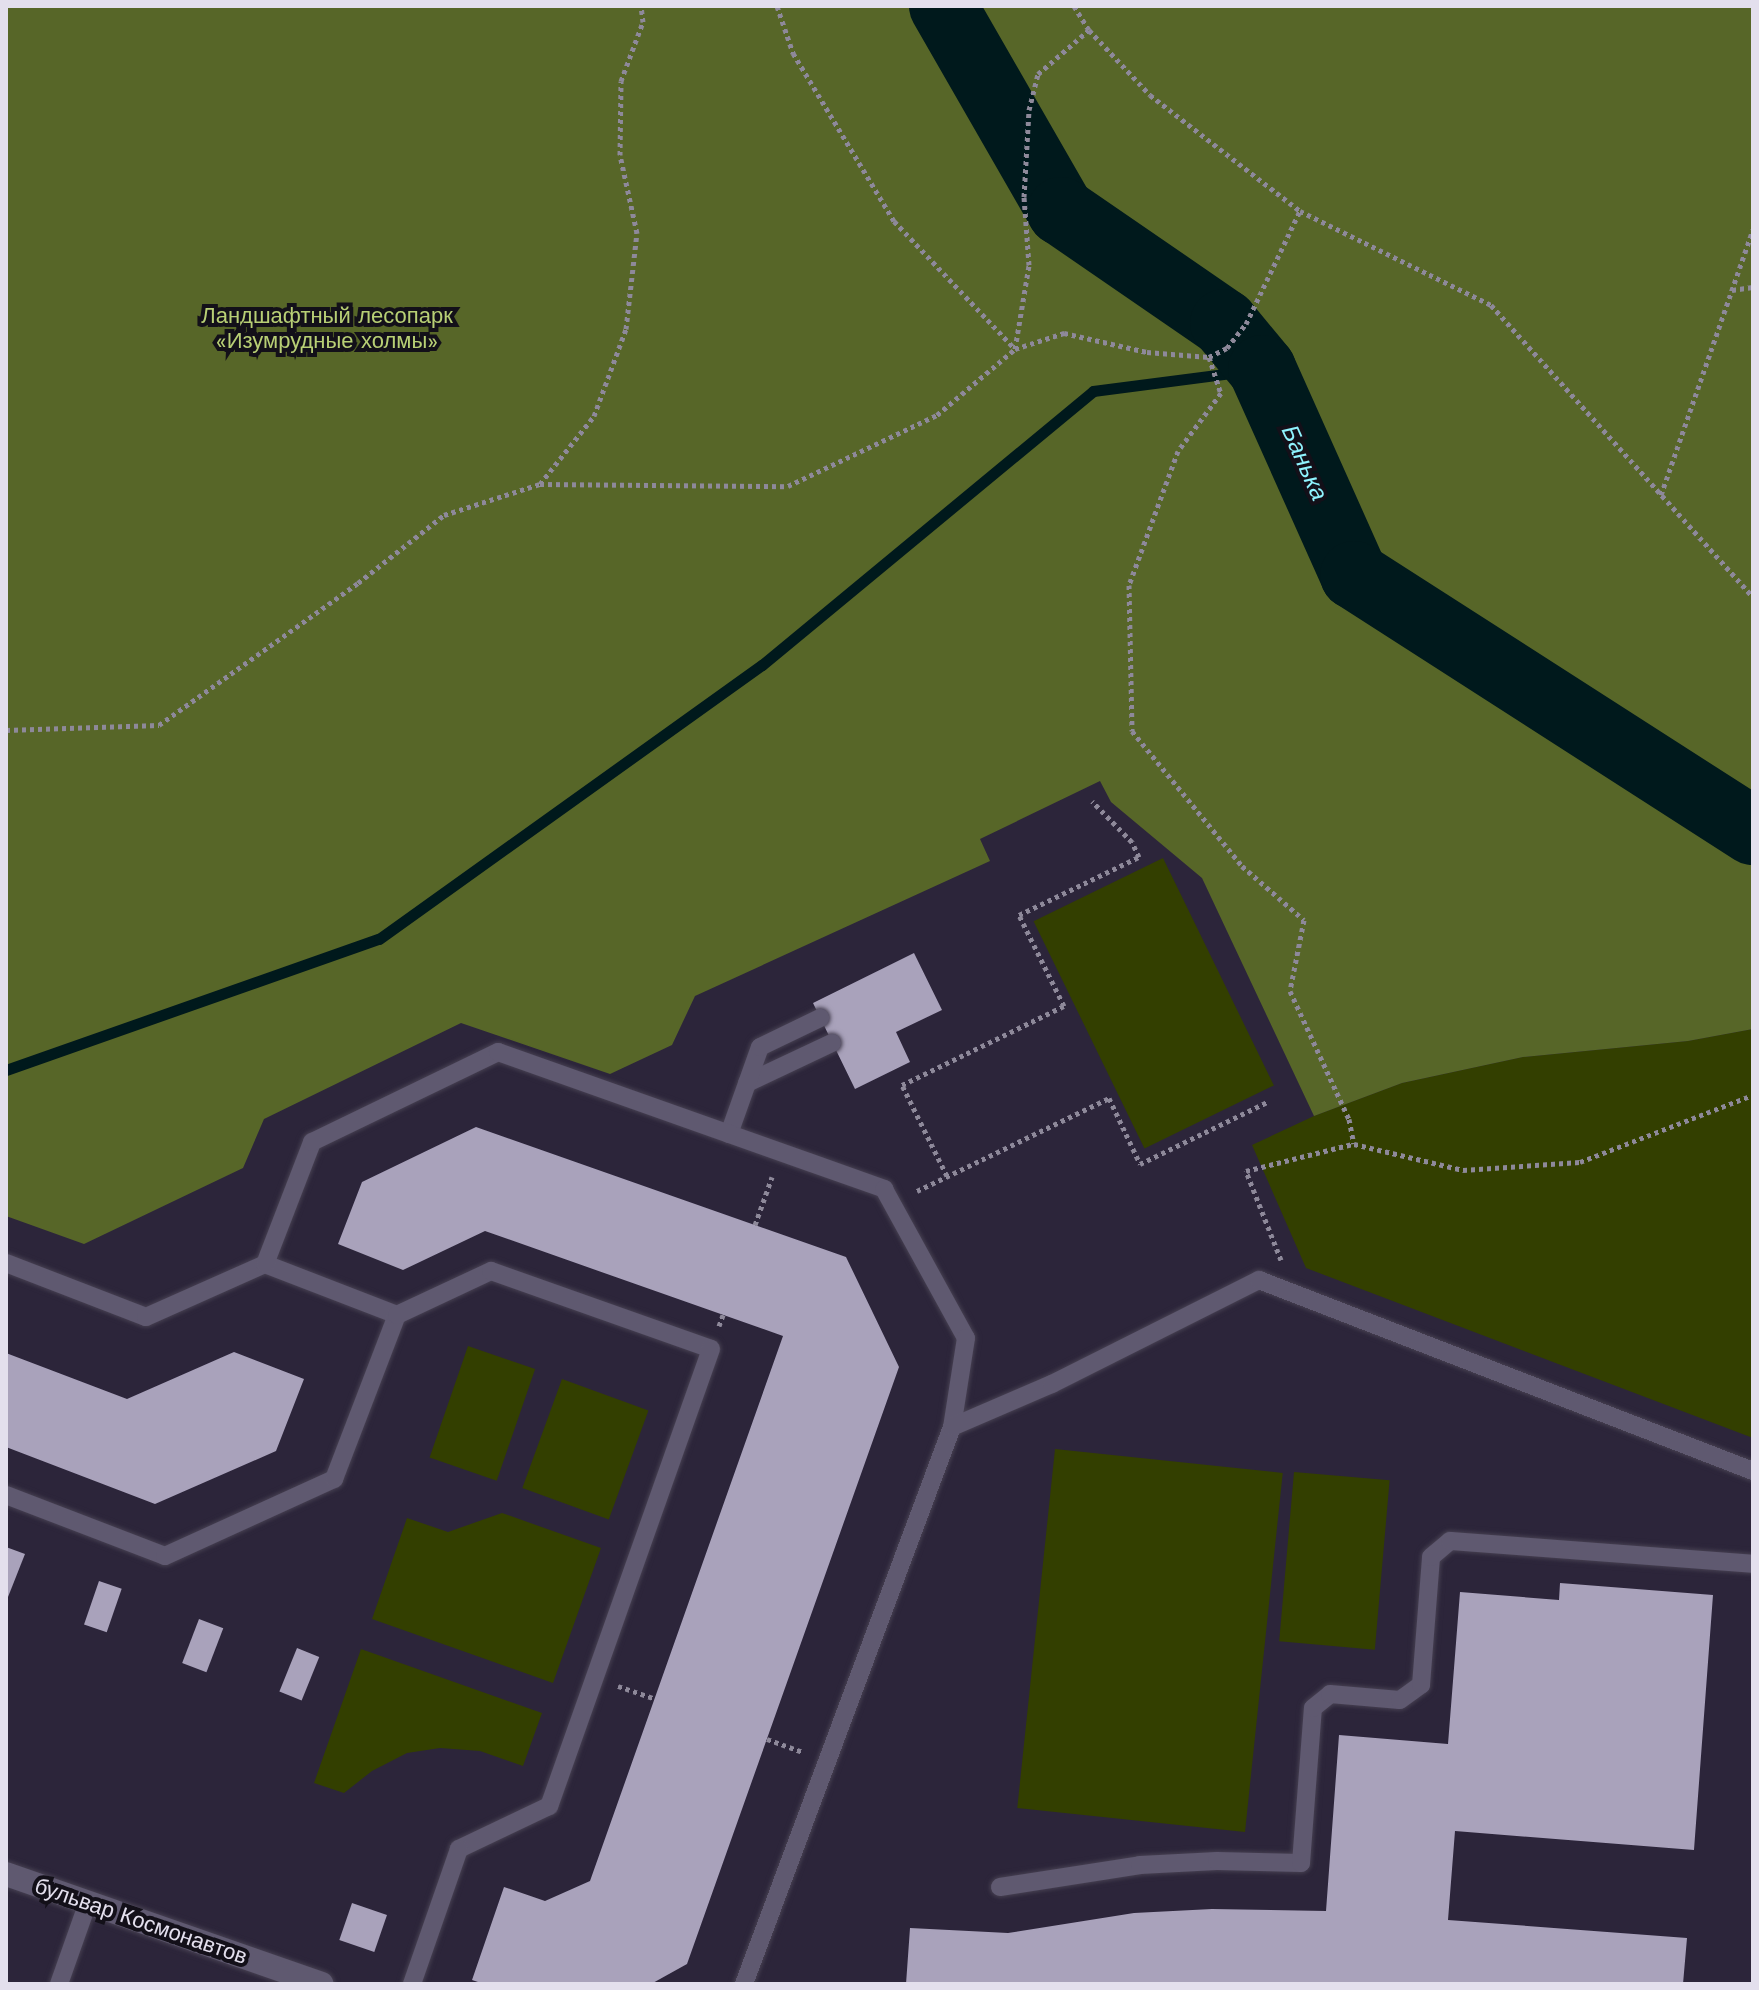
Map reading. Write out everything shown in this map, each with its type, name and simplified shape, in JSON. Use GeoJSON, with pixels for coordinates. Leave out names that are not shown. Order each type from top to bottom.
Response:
{"type":"FeatureCollection","features":[{"type":"Feature","properties":{"kind":"street","name":"бульвар Космонавтов"},"geometry":{"type":"LineString","coordinates":[[6,1874],[321,1984]]}},
{"type":"Feature","properties":{"kind":"lane"},"geometry":{"type":"LineString","coordinates":[[729,1134],[760,1047],[820,1018]]}},
{"type":"Feature","properties":{"kind":"lane"},"geometry":{"type":"LineString","coordinates":[[747,1083],[832,1043]]}},
{"type":"Feature","properties":{"kind":"lane"},"geometry":{"type":"LineString","coordinates":[[6,1263],[146,1317],[265,1264],[312,1142],[498,1052],[884,1189],[966,1338],[952,1427],[744,1984]]}},
{"type":"Feature","properties":{"kind":"lane"},"geometry":{"type":"LineString","coordinates":[[265,1264],[397,1315]]}},
{"type":"Feature","properties":{"kind":"lane"},"geometry":{"type":"LineString","coordinates":[[6,1495],[165,1556],[334,1479],[397,1315],[491,1271],[711,1349],[549,1806],[459,1849],[412,1984]]}},
{"type":"Feature","properties":{"kind":"lane"},"geometry":{"type":"LineString","coordinates":[[952,1427],[1052,1384],[1259,1280],[1753,1471]]}},
{"type":"Feature","properties":{"kind":"lane"},"geometry":{"type":"LineString","coordinates":[[1000,1887],[1140,1865],[1217,1861],[1301,1863],[1313,1708],[1330,1694],[1400,1700],[1421,1685],[1431,1557],[1450,1541],[1753,1564]]}},
{"type":"Feature","properties":{"kind":"lane"},"geometry":{"type":"LineString","coordinates":[[59,1984],[88,1902]]}},
{"type":"Feature","properties":{"kind":"path"},"geometry":{"type":"LineString","coordinates":[[540,484],[594,416],[626,329],[637,233],[620,155],[621,81],[643,22],[641,6]]}},
{"type":"Feature","properties":{"kind":"path"},"geometry":{"type":"LineString","coordinates":[[777,6],[793,53],[894,221],[1015,349]]}},
{"type":"Feature","properties":{"kind":"path"},"geometry":{"type":"LineString","coordinates":[[1074,6],[1089,30],[1150,95],[1300,211],[1491,305],[1753,597]]}},
{"type":"Feature","properties":{"kind":"path"},"geometry":{"type":"LineString","coordinates":[[1015,349],[1029,265],[1024,197],[1029,110],[1038,74],[1089,30]]}},
{"type":"Feature","properties":{"kind":"path"},"geometry":{"type":"LineString","coordinates":[[6,730],[159,725],[358,583],[444,515],[540,484],[788,486],[937,415],[1015,349],[1064,333],[1147,352],[1209,357],[1227,348],[1246,324],[1300,211]]}},
{"type":"Feature","properties":{"kind":"path"},"geometry":{"type":"LineString","coordinates":[[1661,495],[1753,229]]}},
{"type":"Feature","properties":{"kind":"path"},"geometry":{"type":"LineString","coordinates":[[1732,290],[1753,287]]}},
{"type":"Feature","properties":{"kind":"path"},"geometry":{"type":"LineString","coordinates":[[1209,357],[1221,393],[1178,451],[1129,585],[1132,731],[1242,866],[1304,920],[1290,991],[1349,1119],[1354,1144]]}},
{"type":"Feature","properties":{"kind":"path"},"geometry":{"type":"LineString","coordinates":[[947,1176],[902,1085],[1064,1006],[1019,915],[1139,857],[1132,842],[1092,801]]}},
{"type":"Feature","properties":{"kind":"path"},"geometry":{"type":"LineString","coordinates":[[1294,1294],[1246,1171],[1354,1144],[1463,1170],[1580,1162],[1753,1095]]}},
{"type":"Feature","properties":{"kind":"path"},"geometry":{"type":"LineString","coordinates":[[891,1204],[1109,1098],[1140,1164],[1267,1102]]}},
{"type":"Feature","properties":{"kind":"path"},"geometry":{"type":"LineString","coordinates":[[755,1225],[780,1152]]}},
{"type":"Feature","properties":{"kind":"path"},"geometry":{"type":"LineString","coordinates":[[595,1678],[655,1699]]}},
{"type":"Feature","properties":{"kind":"path"},"geometry":{"type":"LineString","coordinates":[[767,1739],[825,1761]]}},
{"type":"Feature","properties":{"kind":"green space","name":"Ландшафтный лесопарк «Изумрудные холмы»"},"geometry":{"type":"Polygon","coordinates":[[[6,6],[1753,6],[1753,1029],[1688,1041],[1523,1057],[1402,1083],[1314,1116],[1202,878],[1111,802],[1100,781],[980,839],[990,861],[695,996],[672,1045],[610,1074],[461,1023],[264,1119],[243,1168],[84,1244],[6,1216],[6,6]]]}},
{"type":"Feature","properties":{"kind":"green space"},"geometry":{"type":"Polygon","coordinates":[[[1163,858],[1274,1085],[1144,1149],[1034,921],[1163,858]]]}},
{"type":"Feature","properties":{"kind":"green space"},"geometry":{"type":"Polygon","coordinates":[[[1753,1029],[1753,1438],[1306,1268],[1252,1145],[1314,1116],[1402,1083],[1523,1057],[1688,1041],[1753,1029]]]}},
{"type":"Feature","properties":{"kind":"green space"},"geometry":{"type":"Polygon","coordinates":[[[468,1346],[535,1369],[497,1481],[430,1458],[468,1346]]]}},
{"type":"Feature","properties":{"kind":"green space"},"geometry":{"type":"Polygon","coordinates":[[[562,1379],[648,1410],[609,1519],[522,1488],[562,1379]]]}},
{"type":"Feature","properties":{"kind":"green space"},"geometry":{"type":"Polygon","coordinates":[[[1055,1449],[1283,1473],[1245,1832],[1017,1808],[1055,1449]]]}},
{"type":"Feature","properties":{"kind":"green space"},"geometry":{"type":"Polygon","coordinates":[[[1294,1472],[1390,1480],[1375,1650],[1279,1641],[1294,1472]]]}},
{"type":"Feature","properties":{"kind":"green space"},"geometry":{"type":"Polygon","coordinates":[[[502,1513],[601,1548],[553,1683],[372,1619],[407,1518],[448,1532],[502,1513]]]}},
{"type":"Feature","properties":{"kind":"green space"},"geometry":{"type":"Polygon","coordinates":[[[361,1649],[542,1713],[523,1766],[480,1751],[440,1748],[407,1753],[372,1771],[344,1793],[314,1783],[361,1649]]]}},
{"type":"Feature","properties":{"kind":"building"},"geometry":{"type":"Polygon","coordinates":[[[914,953],[942,1010],[896,1032],[910,1062],[855,1089],[813,1003],[914,953]]]}},
{"type":"Feature","properties":{"kind":"building"},"geometry":{"type":"Polygon","coordinates":[[[476,1127],[846,1257],[899,1367],[687,1964],[651,1984],[484,1984],[472,1980],[504,1887],[545,1901],[590,1881],[783,1336],[485,1231],[403,1270],[338,1244],[362,1182],[476,1127]]]}},
{"type":"Feature","properties":{"kind":"building"},"geometry":{"type":"Polygon","coordinates":[[[234,1352],[304,1379],[276,1451],[155,1504],[6,1447],[6,1353],[127,1399],[234,1352]]]}},
{"type":"Feature","properties":{"kind":"building"},"geometry":{"type":"Polygon","coordinates":[[[6,1547],[25,1554],[8,1597],[6,1597],[6,1547]]]}},
{"type":"Feature","properties":{"kind":"building"},"geometry":{"type":"Polygon","coordinates":[[[99,1581],[122,1589],[107,1632],[84,1624],[99,1581]]]}},
{"type":"Feature","properties":{"kind":"building"},"geometry":{"type":"Polygon","coordinates":[[[1560,1583],[1713,1595],[1694,1850],[1455,1831],[1448,1920],[1687,1938],[1683,1984],[906,1984],[910,1928],[1008,1933],[1134,1913],[1212,1909],[1326,1911],[1339,1735],[1448,1744],[1460,1592],[1559,1600],[1560,1583]]]}},
{"type":"Feature","properties":{"kind":"building"},"geometry":{"type":"Polygon","coordinates":[[[199,1619],[223,1628],[206,1672],[182,1663],[199,1619]]]}},
{"type":"Feature","properties":{"kind":"building"},"geometry":{"type":"Polygon","coordinates":[[[297,1648],[319,1657],[302,1701],[279,1692],[297,1648]]]}},
{"type":"Feature","properties":{"kind":"building"},"geometry":{"type":"Polygon","coordinates":[[[352,1903],[387,1915],[374,1952],[339,1940],[352,1903]]]}},
{"type":"Feature","properties":{"kind":"waterway","name":"Банька"},"geometry":{"type":"LineString","coordinates":[[943,6],[1061,211],[1224,323],[1262,369],[1354,575],[1753,831]]}},
{"type":"Feature","properties":{"kind":"waterway"},"geometry":{"type":"LineString","coordinates":[[6,1070],[379,939],[762,665],[1093,391],[1262,369]]}}]}
